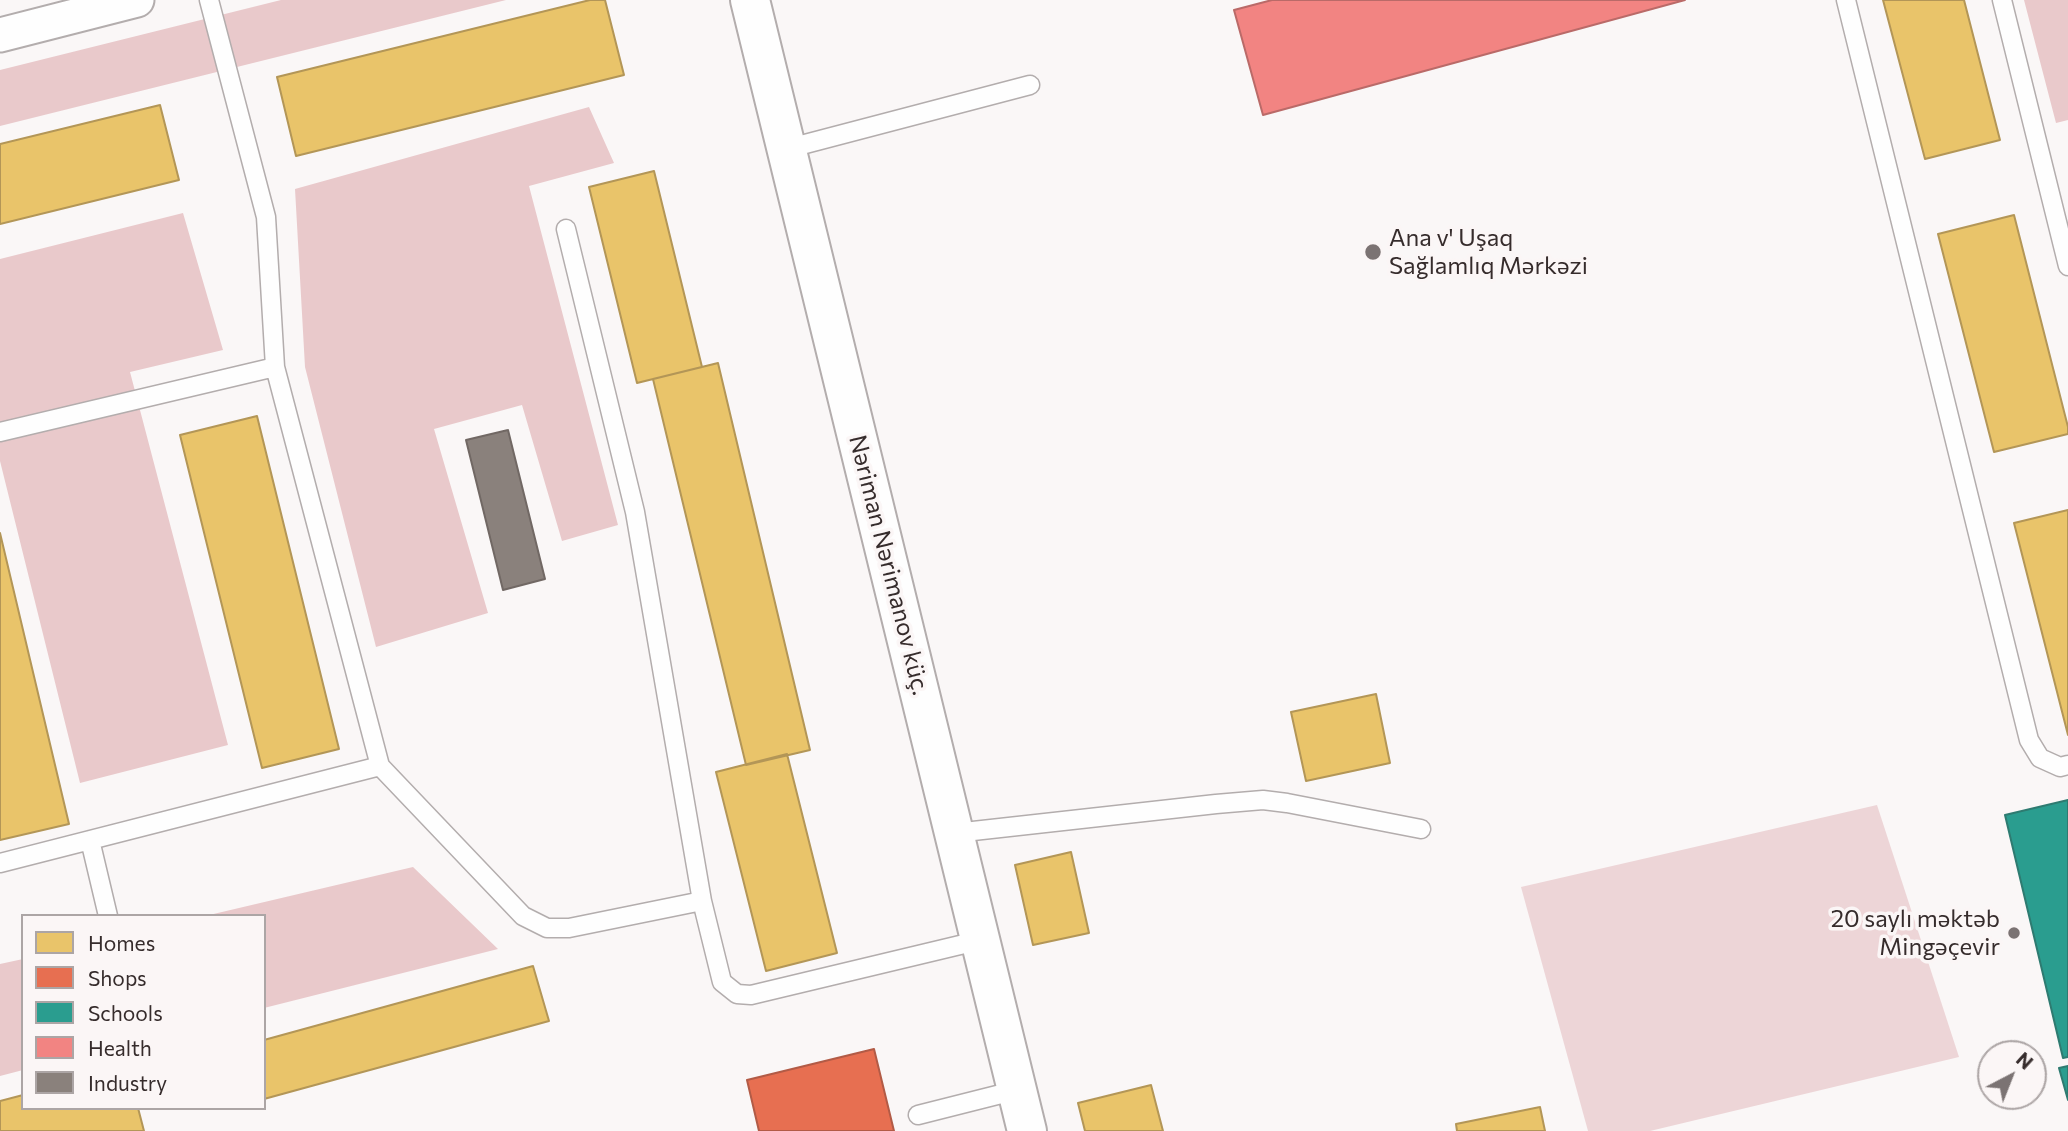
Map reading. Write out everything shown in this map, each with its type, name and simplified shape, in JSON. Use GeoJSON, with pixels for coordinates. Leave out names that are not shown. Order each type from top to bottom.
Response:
{"type":"FeatureCollection","features":[{"type":"Feature","properties":{"kind":"street"},"geometry":{"type":"LineString","coordinates":[[0,35],[137,0]]}},
{"type":"Feature","properties":{"kind":"street","name":"Nəriman Nərimanov küç."},"geometry":{"type":"LineString","coordinates":[[750,0],[1027,1131]]}},
{"type":"Feature","properties":{"kind":"lane"},"geometry":{"type":"LineString","coordinates":[[209,0],[266,217],[275,367],[380,766],[523,916],[547,928],[569,928],[702,901]]}},
{"type":"Feature","properties":{"kind":"lane"},"geometry":{"type":"LineString","coordinates":[[1846,0],[2029,740],[2040,758],[2060,767],[2068,765]]}},
{"type":"Feature","properties":{"kind":"lane"},"geometry":{"type":"LineString","coordinates":[[2002,0],[2068,266]]}},
{"type":"Feature","properties":{"kind":"lane"},"geometry":{"type":"LineString","coordinates":[[786,149],[1030,85]]}},
{"type":"Feature","properties":{"kind":"lane"},"geometry":{"type":"LineString","coordinates":[[566,229],[635,512],[702,901],[722,982],[737,994],[751,995],[981,940]]}},
{"type":"Feature","properties":{"kind":"lane"},"geometry":{"type":"LineString","coordinates":[[0,432],[275,367]]}},
{"type":"Feature","properties":{"kind":"lane"},"geometry":{"type":"LineString","coordinates":[[0,863],[380,766]]}},
{"type":"Feature","properties":{"kind":"lane"},"geometry":{"type":"LineString","coordinates":[[955,833],[1263,800],[1421,829]]}},
{"type":"Feature","properties":{"kind":"lane"},"geometry":{"type":"LineString","coordinates":[[90,840],[108,914]]}},
{"type":"Feature","properties":{"kind":"lane"},"geometry":{"type":"LineString","coordinates":[[918,1115],[1017,1090]]}},
{"type":"Feature","properties":{"kind":"shaded area"},"geometry":{"type":"Polygon","coordinates":[[[281,0],[506,0],[0,126],[0,70],[281,0]]]}},
{"type":"Feature","properties":{"kind":"shaded area"},"geometry":{"type":"Polygon","coordinates":[[[2024,0],[2068,0],[2068,120],[2056,123],[2024,0]]]}},
{"type":"Feature","properties":{"kind":"shaded area"},"geometry":{"type":"Polygon","coordinates":[[[589,107],[614,163],[529,186],[618,525],[562,541],[522,405],[434,429],[488,613],[376,647],[305,367],[295,189],[589,107]]]}},
{"type":"Feature","properties":{"kind":"shaded area"},"geometry":{"type":"Polygon","coordinates":[[[183,213],[223,350],[130,372],[228,745],[80,783],[0,461],[0,259],[183,213]]]}},
{"type":"Feature","properties":{"kind":"shaded area"},"geometry":{"type":"Polygon","coordinates":[[[1877,805],[1959,1057],[1650,1131],[1588,1131],[1521,887],[1877,805]]]}},
{"type":"Feature","properties":{"kind":"shaded area"},"geometry":{"type":"Polygon","coordinates":[[[413,867],[498,949],[266,1007],[266,914],[213,914],[413,867]]]}},
{"type":"Feature","properties":{"kind":"shaded area"},"geometry":{"type":"Polygon","coordinates":[[[21,959],[21,1071],[0,1076],[0,964],[21,959]]]}},
{"type":"Feature","properties":{"kind":"building: Homes"},"geometry":{"type":"Polygon","coordinates":[[[590,0],[605,0],[624,75],[296,156],[277,77],[590,0]]]}},
{"type":"Feature","properties":{"kind":"building: Homes"},"geometry":{"type":"Polygon","coordinates":[[[1883,0],[1964,0],[2000,140],[1925,159],[1883,0]]]}},
{"type":"Feature","properties":{"kind":"building: Homes"},"geometry":{"type":"Polygon","coordinates":[[[160,105],[179,180],[0,224],[0,144],[160,105]]]}},
{"type":"Feature","properties":{"kind":"building: Homes"},"geometry":{"type":"Polygon","coordinates":[[[654,171],[702,367],[637,383],[589,187],[654,171]]]}},
{"type":"Feature","properties":{"kind":"building: Homes"},"geometry":{"type":"Polygon","coordinates":[[[2014,215],[2068,434],[1994,452],[1938,234],[2014,215]]]}},
{"type":"Feature","properties":{"kind":"building: Homes"},"geometry":{"type":"Polygon","coordinates":[[[718,363],[810,750],[746,765],[653,379],[718,363]]]}},
{"type":"Feature","properties":{"kind":"building: Homes"},"geometry":{"type":"Polygon","coordinates":[[[257,416],[339,749],[262,768],[180,435],[257,416]]]}},
{"type":"Feature","properties":{"kind":"building: Homes"},"geometry":{"type":"Polygon","coordinates":[[[2068,510],[2068,735],[2014,523],[2068,510]]]}},
{"type":"Feature","properties":{"kind":"building: Homes"},"geometry":{"type":"Polygon","coordinates":[[[0,533],[69,824],[0,840],[0,533]]]}},
{"type":"Feature","properties":{"kind":"building: Homes"},"geometry":{"type":"Polygon","coordinates":[[[1376,694],[1390,763],[1306,781],[1291,712],[1376,694]]]}},
{"type":"Feature","properties":{"kind":"building: Homes"},"geometry":{"type":"Polygon","coordinates":[[[787,754],[837,953],[766,971],[716,772],[787,754]]]}},
{"type":"Feature","properties":{"kind":"building: Homes"},"geometry":{"type":"Polygon","coordinates":[[[1071,852],[1089,933],[1033,945],[1015,865],[1071,852]]]}},
{"type":"Feature","properties":{"kind":"building: Homes"},"geometry":{"type":"Polygon","coordinates":[[[533,966],[549,1021],[266,1098],[266,1039],[533,966]]]}},
{"type":"Feature","properties":{"kind":"building: Homes"},"geometry":{"type":"Polygon","coordinates":[[[1151,1085],[1163,1131],[1085,1131],[1078,1103],[1151,1085]]]}},
{"type":"Feature","properties":{"kind":"building: Homes"},"geometry":{"type":"Polygon","coordinates":[[[21,1096],[21,1110],[139,1110],[144,1131],[0,1131],[0,1101],[21,1096]]]}},
{"type":"Feature","properties":{"kind":"building: Homes"},"geometry":{"type":"Polygon","coordinates":[[[1540,1107],[1545,1131],[1457,1131],[1456,1124],[1540,1107]]]}},
{"type":"Feature","properties":{"kind":"building: Shops"},"geometry":{"type":"Polygon","coordinates":[[[874,1049],[894,1131],[759,1131],[747,1080],[874,1049]]]}},
{"type":"Feature","properties":{"kind":"building: Schools"},"geometry":{"type":"Polygon","coordinates":[[[2068,800],[2068,1057],[2063,1058],[2005,815],[2068,800]]]}},
{"type":"Feature","properties":{"kind":"building: Schools"},"geometry":{"type":"Polygon","coordinates":[[[2068,1066],[2068,1100],[2059,1068],[2068,1066]]]}},
{"type":"Feature","properties":{"kind":"building: Health"},"geometry":{"type":"Polygon","coordinates":[[[1272,0],[1685,0],[1263,115],[1234,10],[1272,0]]]}},
{"type":"Feature","properties":{"kind":"building: Industry"},"geometry":{"type":"Polygon","coordinates":[[[508,430],[545,579],[503,590],[466,440],[508,430]]]}},
{"type":"Feature","properties":{"kind":"place","name":"Ana v' Uşaq Sağlamlıq Mərkəzi"},"geometry":{"type":"Point","coordinates":[1373,252]}},
{"type":"Feature","properties":{"kind":"place","name":"20 saylı məktəb Mingəçevir"},"geometry":{"type":"Point","coordinates":[2014,933]}}]}
